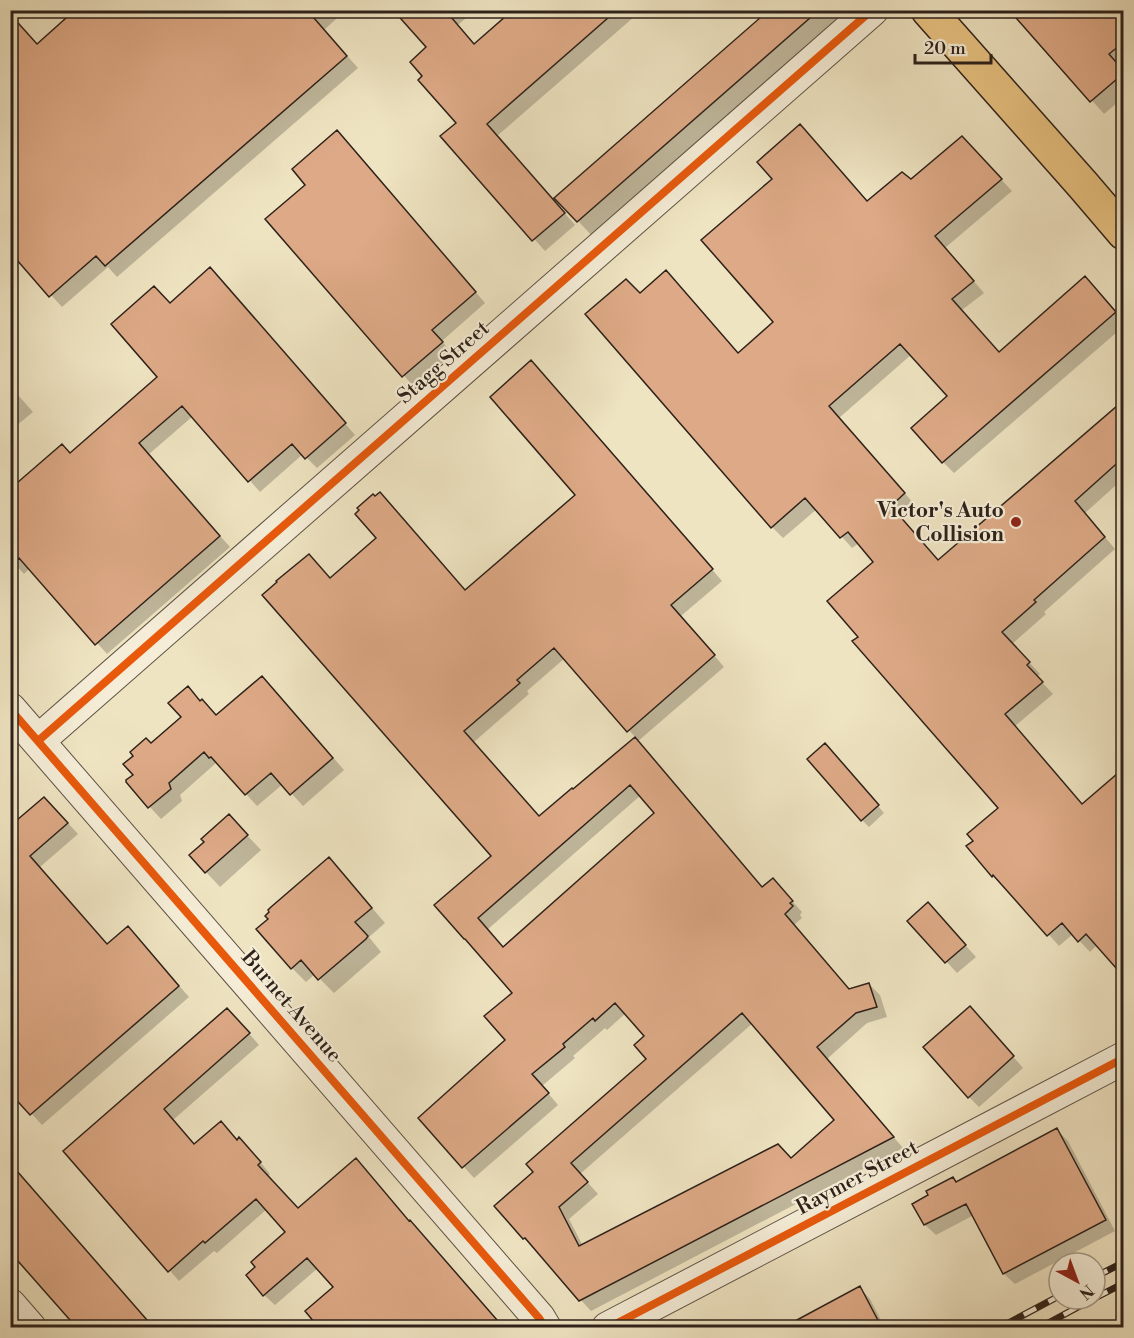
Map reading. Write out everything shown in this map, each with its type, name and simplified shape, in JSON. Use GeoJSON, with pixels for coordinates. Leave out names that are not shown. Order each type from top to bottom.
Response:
{"type":"FeatureCollection","features":[{"type":"Feature","properties":{"kind":"main road"},"geometry":{"type":"LineString","coordinates":[[928,10],[1124,233]]}},
{"type":"Feature","properties":{"kind":"street","name":"Stagg Street"},"geometry":{"type":"LineString","coordinates":[[38,741],[872,10]]}},
{"type":"Feature","properties":{"kind":"street","name":"Burnet Avenue"},"geometry":{"type":"LineString","coordinates":[[10,709],[539,1318],[545,1328]]}},
{"type":"Feature","properties":{"kind":"street","name":"Raymer Street"},"geometry":{"type":"LineString","coordinates":[[608,1328],[1124,1058]]}},
{"type":"Feature","properties":{"kind":"street"},"geometry":{"type":"LineString","coordinates":[[10,1305],[30,1328]]}},
{"type":"Feature","properties":{"kind":"building"},"geometry":{"type":"Polygon","coordinates":[[[75,10],[307,10],[347,56],[105,266],[96,256],[49,297],[10,252],[10,14],[37,44],[75,10]]]}},
{"type":"Feature","properties":{"kind":"building"},"geometry":{"type":"Polygon","coordinates":[[[393,10],[445,10],[474,44],[513,10],[617,10],[487,124],[565,213],[532,241],[440,136],[456,123],[418,80],[422,76],[410,62],[426,47],[393,10]]]}},
{"type":"Feature","properties":{"kind":"building"},"geometry":{"type":"Polygon","coordinates":[[[769,10],[819,10],[577,222],[554,198],[769,10]]]}},
{"type":"Feature","properties":{"kind":"building"},"geometry":{"type":"Polygon","coordinates":[[[1009,10],[1124,10],[1124,42],[1109,54],[1124,73],[1090,102],[1009,10]]]}},
{"type":"Feature","properties":{"kind":"building"},"geometry":{"type":"Polygon","coordinates":[[[800,124],[867,201],[902,172],[911,179],[962,136],[1002,179],[935,236],[974,281],[952,299],[999,352],[1085,276],[1116,312],[942,463],[911,428],[947,396],[900,344],[829,406],[905,493],[891,506],[938,560],[1124,400],[1124,457],[1075,501],[1105,537],[1034,600],[1036,602],[1002,632],[1030,662],[1027,665],[1043,682],[1005,714],[1082,804],[1124,768],[1124,977],[1086,934],[1078,942],[1062,923],[1047,936],[966,846],[973,841],[967,834],[998,808],[852,641],[858,637],[827,601],[873,562],[848,532],[840,538],[805,498],[771,528],[585,314],[626,279],[640,293],[666,270],[738,353],[773,322],[701,240],[772,179],[757,162],[800,124]]]}},
{"type":"Feature","properties":{"kind":"building"},"geometry":{"type":"Polygon","coordinates":[[[337,130],[476,292],[432,330],[443,342],[402,377],[265,219],[305,185],[292,169],[337,130]]]}},
{"type":"Feature","properties":{"kind":"building"},"geometry":{"type":"Polygon","coordinates":[[[210,267],[346,423],[305,459],[292,444],[248,482],[182,406],[139,443],[220,536],[95,645],[19,558],[10,566],[10,489],[62,444],[70,453],[157,377],[111,324],[154,286],[170,303],[210,267]]]}},
{"type":"Feature","properties":{"kind":"building"},"geometry":{"type":"Polygon","coordinates":[[[531,360],[713,569],[671,605],[715,655],[627,732],[554,648],[517,680],[520,683],[464,731],[539,816],[635,737],[762,887],[773,878],[793,901],[790,903],[793,906],[785,914],[849,989],[869,983],[877,1007],[856,1013],[817,1047],[894,1137],[579,1301],[494,1206],[533,1172],[526,1164],[646,1059],[634,1045],[644,1036],[615,1003],[595,1021],[593,1018],[563,1044],[565,1047],[532,1074],[549,1093],[462,1168],[418,1118],[505,1040],[484,1016],[512,993],[434,905],[491,856],[262,595],[309,554],[330,578],[376,538],[355,514],[359,510],[357,508],[373,494],[375,496],[380,492],[465,590],[575,495],[490,397],[531,360]],[[630,785],[478,918],[503,947],[654,813],[630,785]],[[742,1013],[571,1163],[588,1182],[559,1207],[579,1246],[778,1144],[791,1158],[834,1120],[742,1013]]]}},
{"type":"Feature","properties":{"kind":"building"},"geometry":{"type":"Polygon","coordinates":[[[262,676],[333,758],[290,795],[271,773],[245,795],[204,752],[169,783],[171,789],[148,808],[126,782],[133,775],[123,764],[133,756],[130,752],[146,738],[151,743],[181,717],[168,703],[188,686],[216,715],[262,676]]]}},
{"type":"Feature","properties":{"kind":"building"},"geometry":{"type":"Polygon","coordinates":[[[825,743],[879,805],[861,821],[807,759],[825,743]]]}},
{"type":"Feature","properties":{"kind":"building"},"geometry":{"type":"Polygon","coordinates":[[[44,797],[68,823],[30,856],[107,944],[128,926],[179,986],[30,1115],[10,1093],[10,826],[44,797]]]}},
{"type":"Feature","properties":{"kind":"building"},"geometry":{"type":"Polygon","coordinates":[[[229,814],[248,835],[205,873],[189,855],[204,842],[201,839],[229,814]]]}},
{"type":"Feature","properties":{"kind":"building"},"geometry":{"type":"Polygon","coordinates":[[[329,857],[372,908],[355,922],[368,936],[366,939],[318,980],[301,960],[291,969],[256,929],[268,919],[265,916],[271,907],[329,857]]]}},
{"type":"Feature","properties":{"kind":"building"},"geometry":{"type":"Polygon","coordinates":[[[928,902],[966,945],[945,963],[907,921],[928,902]]]}},
{"type":"Feature","properties":{"kind":"building"},"geometry":{"type":"Polygon","coordinates":[[[970,1006],[1014,1056],[968,1098],[923,1047],[970,1006]]]}},
{"type":"Feature","properties":{"kind":"building"},"geometry":{"type":"Polygon","coordinates":[[[227,1008],[250,1033],[164,1109],[194,1144],[221,1121],[237,1140],[239,1137],[261,1162],[258,1165],[298,1208],[356,1158],[504,1328],[319,1328],[305,1311],[333,1287],[307,1258],[263,1296],[246,1275],[255,1267],[251,1262],[285,1232],[256,1199],[168,1272],[63,1151],[227,1008]]]}},
{"type":"Feature","properties":{"kind":"building"},"geometry":{"type":"Polygon","coordinates":[[[1057,1128],[1106,1220],[1003,1274],[966,1204],[924,1225],[912,1204],[928,1195],[926,1191],[953,1177],[956,1182],[1057,1128]]]}},
{"type":"Feature","properties":{"kind":"building"},"geometry":{"type":"Polygon","coordinates":[[[10,1163],[154,1328],[77,1328],[10,1252],[10,1163]]]}},
{"type":"Feature","properties":{"kind":"building"},"geometry":{"type":"Polygon","coordinates":[[[860,1286],[882,1328],[782,1328],[860,1286]]]}},
{"type":"Feature","properties":{"kind":"railway"},"geometry":{"type":"LineString","coordinates":[[1107,1271],[1124,1262]]}},
{"type":"Feature","properties":{"kind":"railway"},"geometry":{"type":"LineString","coordinates":[[1107,1292],[1124,1283]]}},
{"type":"Feature","properties":{"kind":"railway"},"geometry":{"type":"LineString","coordinates":[[999,1328],[1047,1302]]}},
{"type":"Feature","properties":{"kind":"railway"},"geometry":{"type":"LineString","coordinates":[[1039,1328],[1071,1311]]}},
{"type":"Feature","properties":{"kind":"cycle path"},"geometry":{"type":"LineString","coordinates":[[38,741],[872,10]]}},
{"type":"Feature","properties":{"kind":"cycle path"},"geometry":{"type":"LineString","coordinates":[[10,709],[539,1318],[545,1328]]}},
{"type":"Feature","properties":{"kind":"cycle path"},"geometry":{"type":"LineString","coordinates":[[608,1328],[1124,1058]]}},
{"type":"Feature","properties":{"kind":"place","name":"Victor's Auto Collision"},"geometry":{"type":"Point","coordinates":[1016,522]}}]}
